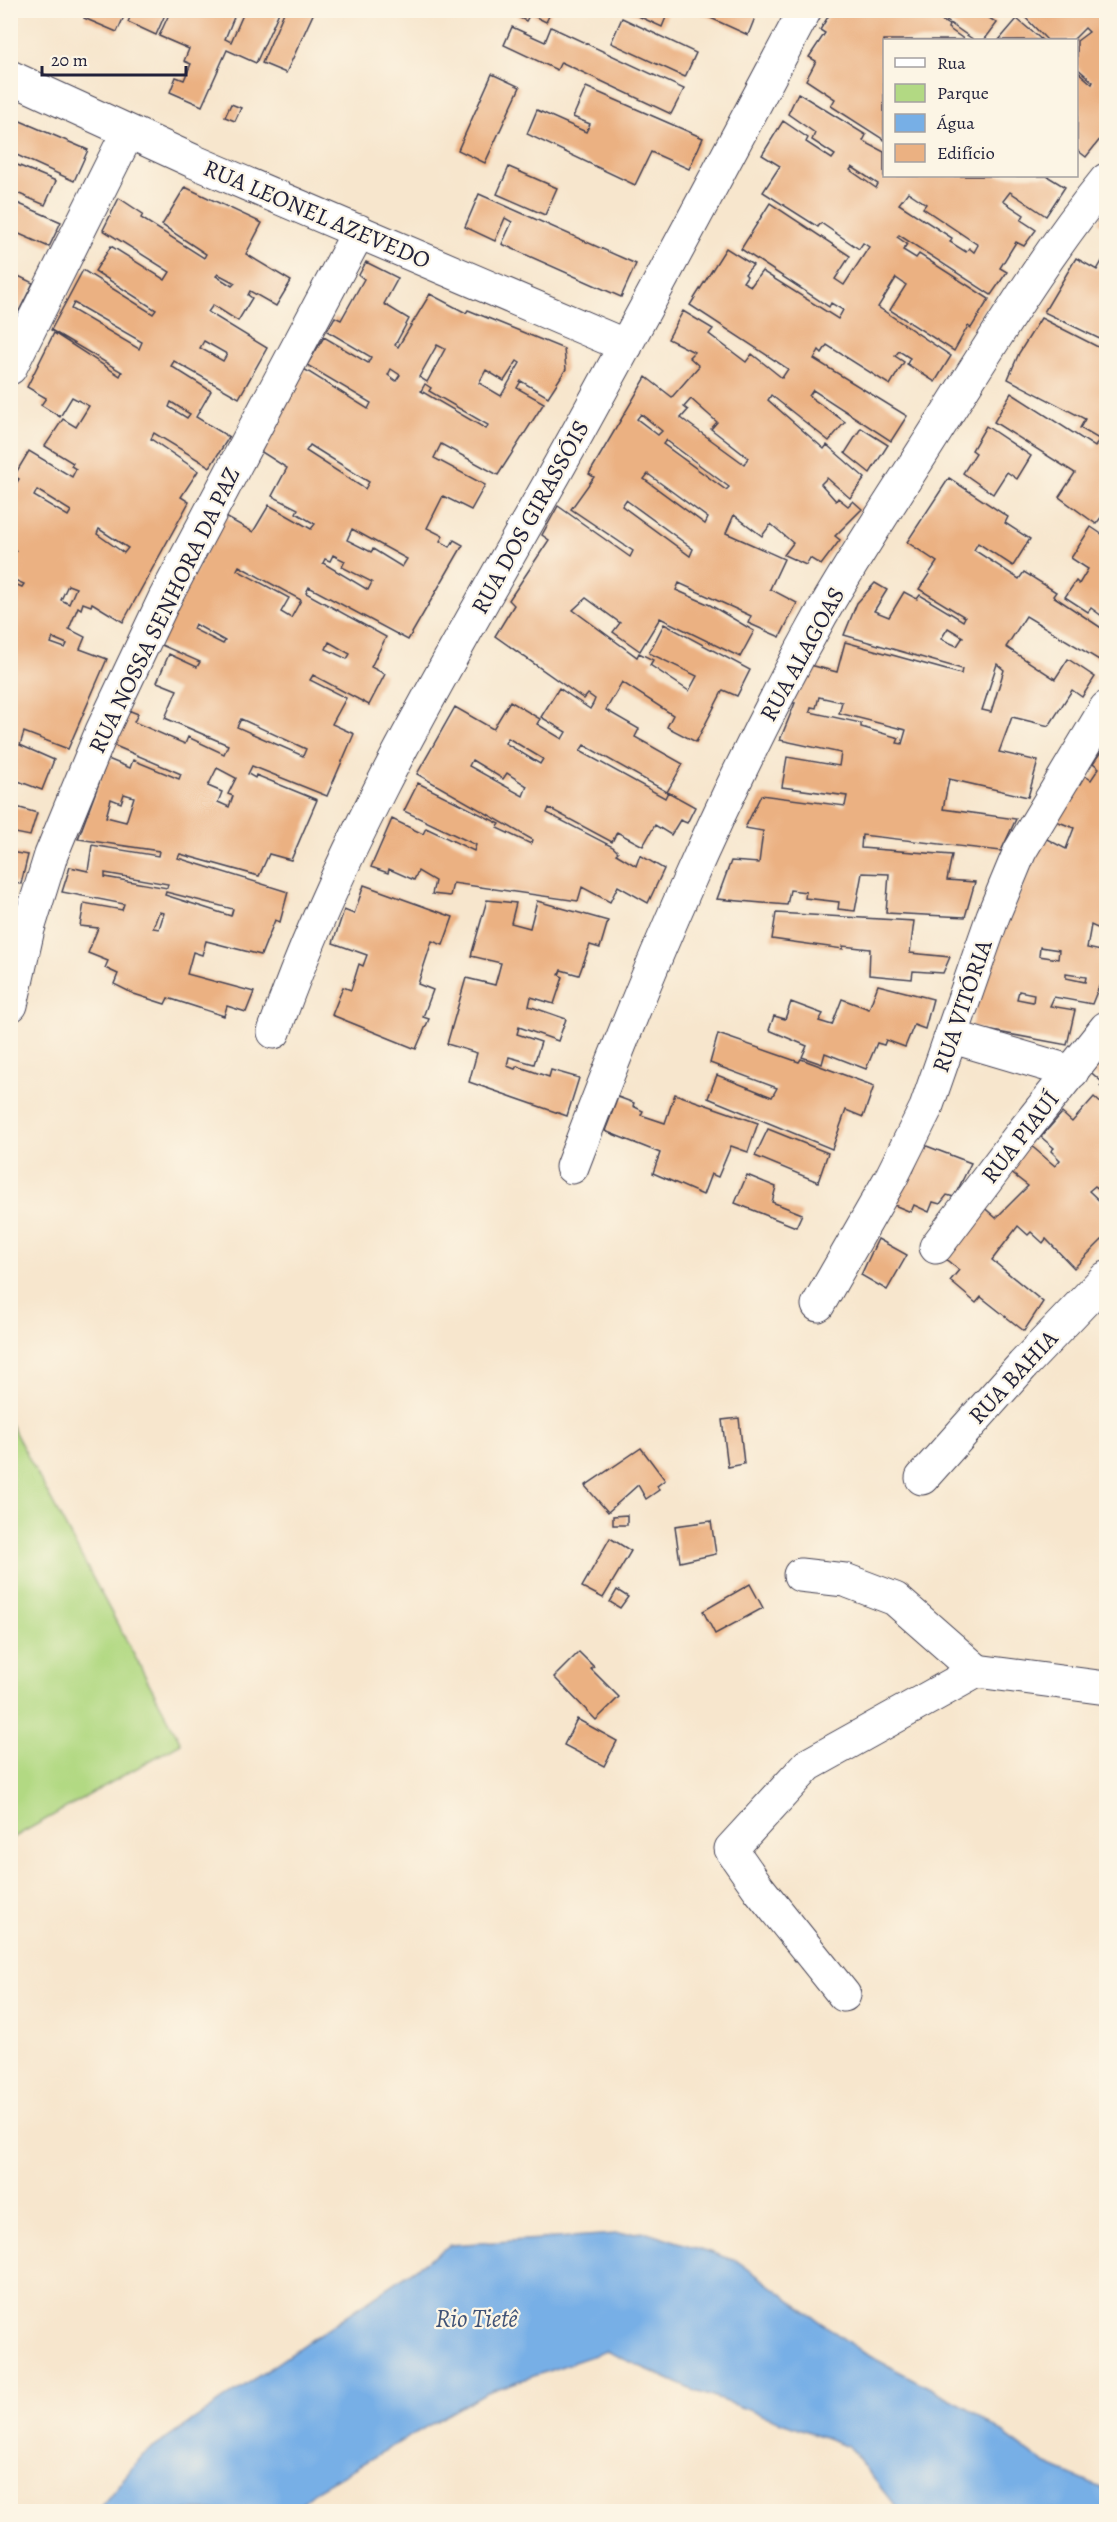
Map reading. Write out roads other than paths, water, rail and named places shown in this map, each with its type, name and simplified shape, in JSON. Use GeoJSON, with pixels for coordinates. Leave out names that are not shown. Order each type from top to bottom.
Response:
{"type":"FeatureCollection","features":[{"type":"Feature","properties":{"kind":"street","name":"RUA DOS GIRASSÓIS"},"geometry":{"type":"LineString","coordinates":[[274,1032],[326,898],[396,754],[626,346],[805,10]]}},
{"type":"Feature","properties":{"kind":"street","name":"RUA LEONEL AZEVEDO"},"geometry":{"type":"LineString","coordinates":[[10,77],[128,132],[626,346]]}},
{"type":"Feature","properties":{"kind":"street"},"geometry":{"type":"LineString","coordinates":[[10,368],[128,132]]}},
{"type":"Feature","properties":{"kind":"street","name":"RUA ALAGOAS"},"geometry":{"type":"LineString","coordinates":[[572,1167],[631,1012],[711,831],[816,624],[1016,305],[1083,209],[1107,180]]}},
{"type":"Feature","properties":{"kind":"street","name":"RUA NOSSA SENHORA DA PAZ"},"geometry":{"type":"LineString","coordinates":[[11,1005],[28,929],[51,855],[102,731],[164,600],[358,231]]}},
{"type":"Feature","properties":{"kind":"street","name":"RUA VITÓRIA"},"geometry":{"type":"LineString","coordinates":[[818,1305],[892,1176],[926,1108],[953,1037],[993,916],[1020,851],[1107,708]]}},
{"type":"Feature","properties":{"kind":"street","name":"RUA PIAUÍ"},"geometry":{"type":"LineString","coordinates":[[936,1247],[1107,1028]]}},
{"type":"Feature","properties":{"kind":"street"},"geometry":{"type":"LineString","coordinates":[[953,1037],[1072,1072]]}},
{"type":"Feature","properties":{"kind":"street","name":"RUA BAHIA"},"geometry":{"type":"LineString","coordinates":[[922,1478],[1023,1365],[1107,1278]]}},
{"type":"Feature","properties":{"kind":"street"},"geometry":{"type":"LineString","coordinates":[[801,1575],[845,1580],[895,1599],[977,1671],[1107,1688]]}},
{"type":"Feature","properties":{"kind":"street"},"geometry":{"type":"LineString","coordinates":[[844,1995],[759,1889],[731,1850],[807,1765],[977,1671]]}},
{"type":"Feature","properties":{"kind":"water","name":"Rio Tietê"},"geometry":{"type":"Polygon","coordinates":[[[647,2232],[737,2261],[862,2352],[968,2408],[1045,2464],[1106,2490],[1106,2511],[899,2511],[848,2446],[693,2390],[606,2351],[485,2393],[318,2489],[292,2511],[97,2511],[143,2455],[450,2245],[647,2232]]]}}]}
